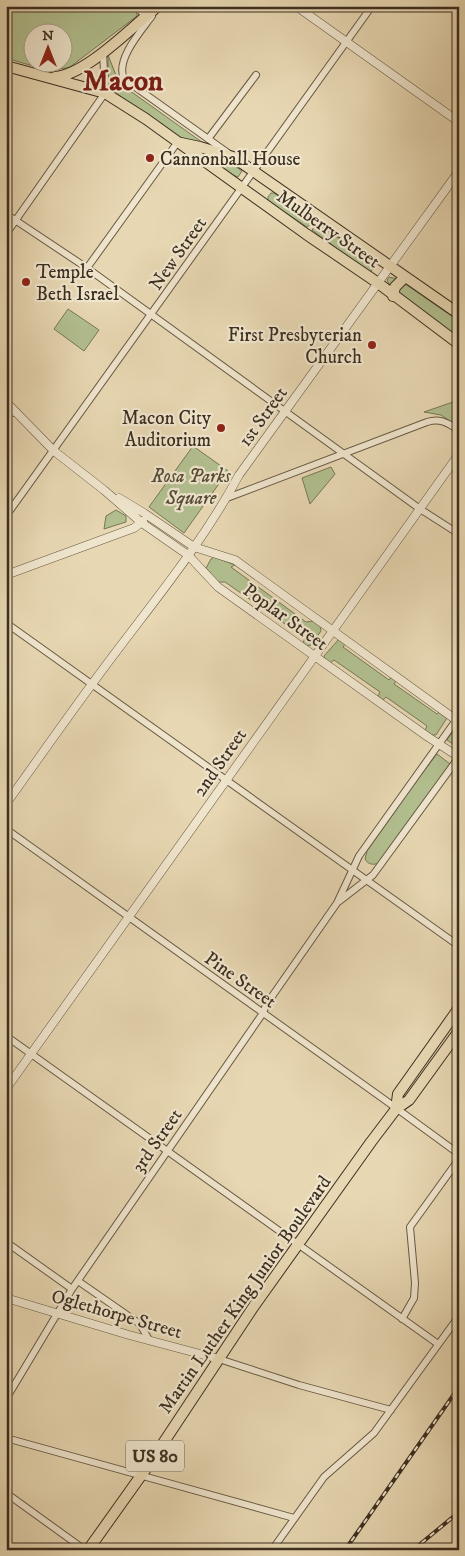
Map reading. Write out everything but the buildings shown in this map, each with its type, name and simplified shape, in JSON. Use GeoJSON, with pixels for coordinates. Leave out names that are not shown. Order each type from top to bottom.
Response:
{"type":"FeatureCollection","features":[{"type":"Feature","properties":{"kind":"main road"},"geometry":{"type":"LineString","coordinates":[[49,78],[70,74],[103,52],[158,6]]}},
{"type":"Feature","properties":{"kind":"main road","name":"Mulberry Street"},"geometry":{"type":"LineString","coordinates":[[6,66],[105,93],[146,119],[177,143],[378,283],[459,344]]}},
{"type":"Feature","properties":{"kind":"main road","name":"Mulberry Street"},"geometry":{"type":"LineString","coordinates":[[177,143],[200,147],[233,157],[459,314]]}},
{"type":"Feature","properties":{"kind":"main road"},"geometry":{"type":"LineString","coordinates":[[265,204],[270,192],[276,187]]}},
{"type":"Feature","properties":{"kind":"main road"},"geometry":{"type":"LineString","coordinates":[[393,296],[395,287],[405,277]]}},
{"type":"Feature","properties":{"kind":"main road","name":"Martin Luther King Junior Boulevard"},"geometry":{"type":"LineString","coordinates":[[396,1109],[398,1094],[459,1008]]}},
{"type":"Feature","properties":{"kind":"main road","name":"Martin Luther King Junior Boulevard"},"geometry":{"type":"LineString","coordinates":[[86,1550],[141,1475],[299,1244],[396,1109],[408,1100],[459,1031]]}},
{"type":"Feature","properties":{"kind":"street"},"geometry":{"type":"LineString","coordinates":[[136,6],[146,16]]}},
{"type":"Feature","properties":{"kind":"street","name":"Mulberry Street"},"geometry":{"type":"LineString","coordinates":[[158,6],[123,58],[121,73],[124,79],[233,157]]}},
{"type":"Feature","properties":{"kind":"street"},"geometry":{"type":"LineString","coordinates":[[296,6],[459,122]]}},
{"type":"Feature","properties":{"kind":"street","name":"New Street"},"geometry":{"type":"LineString","coordinates":[[6,516],[54,452],[372,6]]}},
{"type":"Feature","properties":{"kind":"street"},"geometry":{"type":"LineString","coordinates":[[6,234],[105,93],[103,52]]}},
{"type":"Feature","properties":{"kind":"street"},"geometry":{"type":"LineString","coordinates":[[208,139],[256,75]]}},
{"type":"Feature","properties":{"kind":"street"},"geometry":{"type":"LineString","coordinates":[[86,268],[177,143]]}},
{"type":"Feature","properties":{"kind":"street","name":"1st Street"},"geometry":{"type":"LineString","coordinates":[[6,804],[194,547],[227,498],[239,475],[459,171]]}},
{"type":"Feature","properties":{"kind":"street"},"geometry":{"type":"LineString","coordinates":[[6,214],[152,315],[420,509],[459,534]]}},
{"type":"Feature","properties":{"kind":"street","name":"Poplar Street"},"geometry":{"type":"LineString","coordinates":[[6,402],[54,452],[142,522],[188,555],[218,587],[459,757]]}},
{"type":"Feature","properties":{"kind":"street"},"geometry":{"type":"LineString","coordinates":[[6,414],[16,412]]}},
{"type":"Feature","properties":{"kind":"street"},"geometry":{"type":"LineString","coordinates":[[227,498],[433,420],[444,421],[459,430]]}},
{"type":"Feature","properties":{"kind":"street","name":"2nd Street"},"geometry":{"type":"LineString","coordinates":[[6,1089],[459,454]]}},
{"type":"Feature","properties":{"kind":"street","name":"Poplar Street"},"geometry":{"type":"LineString","coordinates":[[104,490],[148,516],[194,547],[235,560],[458,719]]}},
{"type":"Feature","properties":{"kind":"street"},"geometry":{"type":"LineString","coordinates":[[6,575],[134,528],[148,516]]}},
{"type":"Feature","properties":{"kind":"street"},"geometry":{"type":"LineString","coordinates":[[6,623],[459,946]]}},
{"type":"Feature","properties":{"kind":"street","name":"3rd Street"},"geometry":{"type":"LineString","coordinates":[[6,1399],[72,1289],[337,903],[358,856],[458,719]]}},
{"type":"Feature","properties":{"kind":"street","name":"3rd Street"},"geometry":{"type":"LineString","coordinates":[[337,903],[373,875],[459,757]]}},
{"type":"Feature","properties":{"kind":"street","name":"Pine Street"},"geometry":{"type":"LineString","coordinates":[[6,829],[459,1154]]}},
{"type":"Feature","properties":{"kind":"street"},"geometry":{"type":"LineString","coordinates":[[6,1036],[438,1344]]}},
{"type":"Feature","properties":{"kind":"street"},"geometry":{"type":"LineString","coordinates":[[402,1319],[414,1298],[415,1283],[410,1226],[459,1160]]}},
{"type":"Feature","properties":{"kind":"street"},"geometry":{"type":"LineString","coordinates":[[6,1242],[72,1289]]}},
{"type":"Feature","properties":{"kind":"street"},"geometry":{"type":"LineString","coordinates":[[78,1281],[140,1324],[149,1340]]}},
{"type":"Feature","properties":{"kind":"street","name":"Oglethorpe Street"},"geometry":{"type":"LineString","coordinates":[[6,1298],[219,1359],[299,1385],[391,1410]]}},
{"type":"Feature","properties":{"kind":"street"},"geometry":{"type":"LineString","coordinates":[[272,1550],[324,1477],[374,1433],[459,1316]]}},
{"type":"Feature","properties":{"kind":"street"},"geometry":{"type":"LineString","coordinates":[[6,1438],[294,1518]]}},
{"type":"Feature","properties":{"kind":"street"},"geometry":{"type":"LineString","coordinates":[[6,1493],[86,1550]]}},
{"type":"Feature","properties":{"kind":"green space"},"geometry":{"type":"Polygon","coordinates":[[[6,6],[129,6],[137,13],[137,16],[72,65],[72,22],[22,22],[22,63],[6,58],[6,6]]]}},
{"type":"Feature","properties":{"kind":"green space"},"geometry":{"type":"Polygon","coordinates":[[[108,55],[119,83],[206,145],[176,137],[112,90],[108,74],[108,55]]]}},
{"type":"Feature","properties":{"kind":"green space"},"geometry":{"type":"Polygon","coordinates":[[[194,148],[221,156],[242,171],[238,177],[233,175],[194,148]]]}},
{"type":"Feature","properties":{"kind":"green space"},"geometry":{"type":"Polygon","coordinates":[[[271,193],[274,193],[312,219],[311,224],[307,227],[268,201],[271,193]]]}},
{"type":"Feature","properties":{"kind":"green space"},"geometry":{"type":"Polygon","coordinates":[[[317,223],[376,265],[370,273],[312,230],[317,223]]]}},
{"type":"Feature","properties":{"kind":"green space"},"geometry":{"type":"Polygon","coordinates":[[[389,277],[398,279],[459,321],[459,338],[391,288],[387,280],[389,277]]]}},
{"type":"Feature","properties":{"kind":"green space"},"geometry":{"type":"Polygon","coordinates":[[[68,309],[99,330],[84,351],[54,329],[68,309]]]}},
{"type":"Feature","properties":{"kind":"green space"},"geometry":{"type":"Polygon","coordinates":[[[459,400],[459,404],[456,405],[459,407],[459,427],[441,415],[424,412],[459,400]]]}},
{"type":"Feature","properties":{"kind":"green space","name":"Rosa Parks Square"},"geometry":{"type":"Polygon","coordinates":[[[193,446],[228,471],[184,533],[149,507],[193,446]]]}},
{"type":"Feature","properties":{"kind":"green space"},"geometry":{"type":"Polygon","coordinates":[[[331,467],[335,474],[310,504],[302,478],[331,467]]]}},
{"type":"Feature","properties":{"kind":"green space"},"geometry":{"type":"Polygon","coordinates":[[[116,510],[126,516],[126,522],[104,529],[106,516],[116,510]]]}},
{"type":"Feature","properties":{"kind":"green space"},"geometry":{"type":"Polygon","coordinates":[[[214,557],[235,565],[231,567],[306,622],[313,621],[320,625],[321,631],[311,645],[307,646],[303,643],[305,638],[225,582],[218,582],[206,568],[214,557]]]}},
{"type":"Feature","properties":{"kind":"green space"},"geometry":{"type":"Polygon","coordinates":[[[339,639],[345,644],[343,647],[389,680],[392,676],[397,680],[394,684],[437,714],[440,711],[447,718],[436,735],[431,735],[425,730],[427,726],[386,697],[383,700],[378,696],[380,692],[334,660],[330,663],[325,659],[324,656],[339,639]]]}},
{"type":"Feature","properties":{"kind":"green space"},"geometry":{"type":"Polygon","coordinates":[[[455,728],[459,729],[459,748],[447,740],[455,728]]]}},
{"type":"Feature","properties":{"kind":"green space"},"geometry":{"type":"Polygon","coordinates":[[[437,754],[450,764],[379,863],[369,863],[365,859],[367,851],[400,802],[437,754]]]}},
{"type":"Feature","properties":{"kind":"railway"},"geometry":{"type":"LineString","coordinates":[[345,1550],[459,1387]]}},
{"type":"Feature","properties":{"kind":"railway"},"geometry":{"type":"LineString","coordinates":[[413,1550],[459,1512]]}},
{"type":"Feature","properties":{"kind":"place","name":"Cannonball House"},"geometry":{"type":"Point","coordinates":[150,158]}},
{"type":"Feature","properties":{"kind":"place","name":"Temple Beth Israel"},"geometry":{"type":"Point","coordinates":[26,282]}},
{"type":"Feature","properties":{"kind":"place","name":"First Presbyterian Church"},"geometry":{"type":"Point","coordinates":[372,345]}},
{"type":"Feature","properties":{"kind":"place","name":"Macon City Auditorium"},"geometry":{"type":"Point","coordinates":[221,428]}},
{"type":"Feature","properties":{"kind":"district","name":"Macon"},"geometry":{"type":"Point","coordinates":[123,80]}}]}
